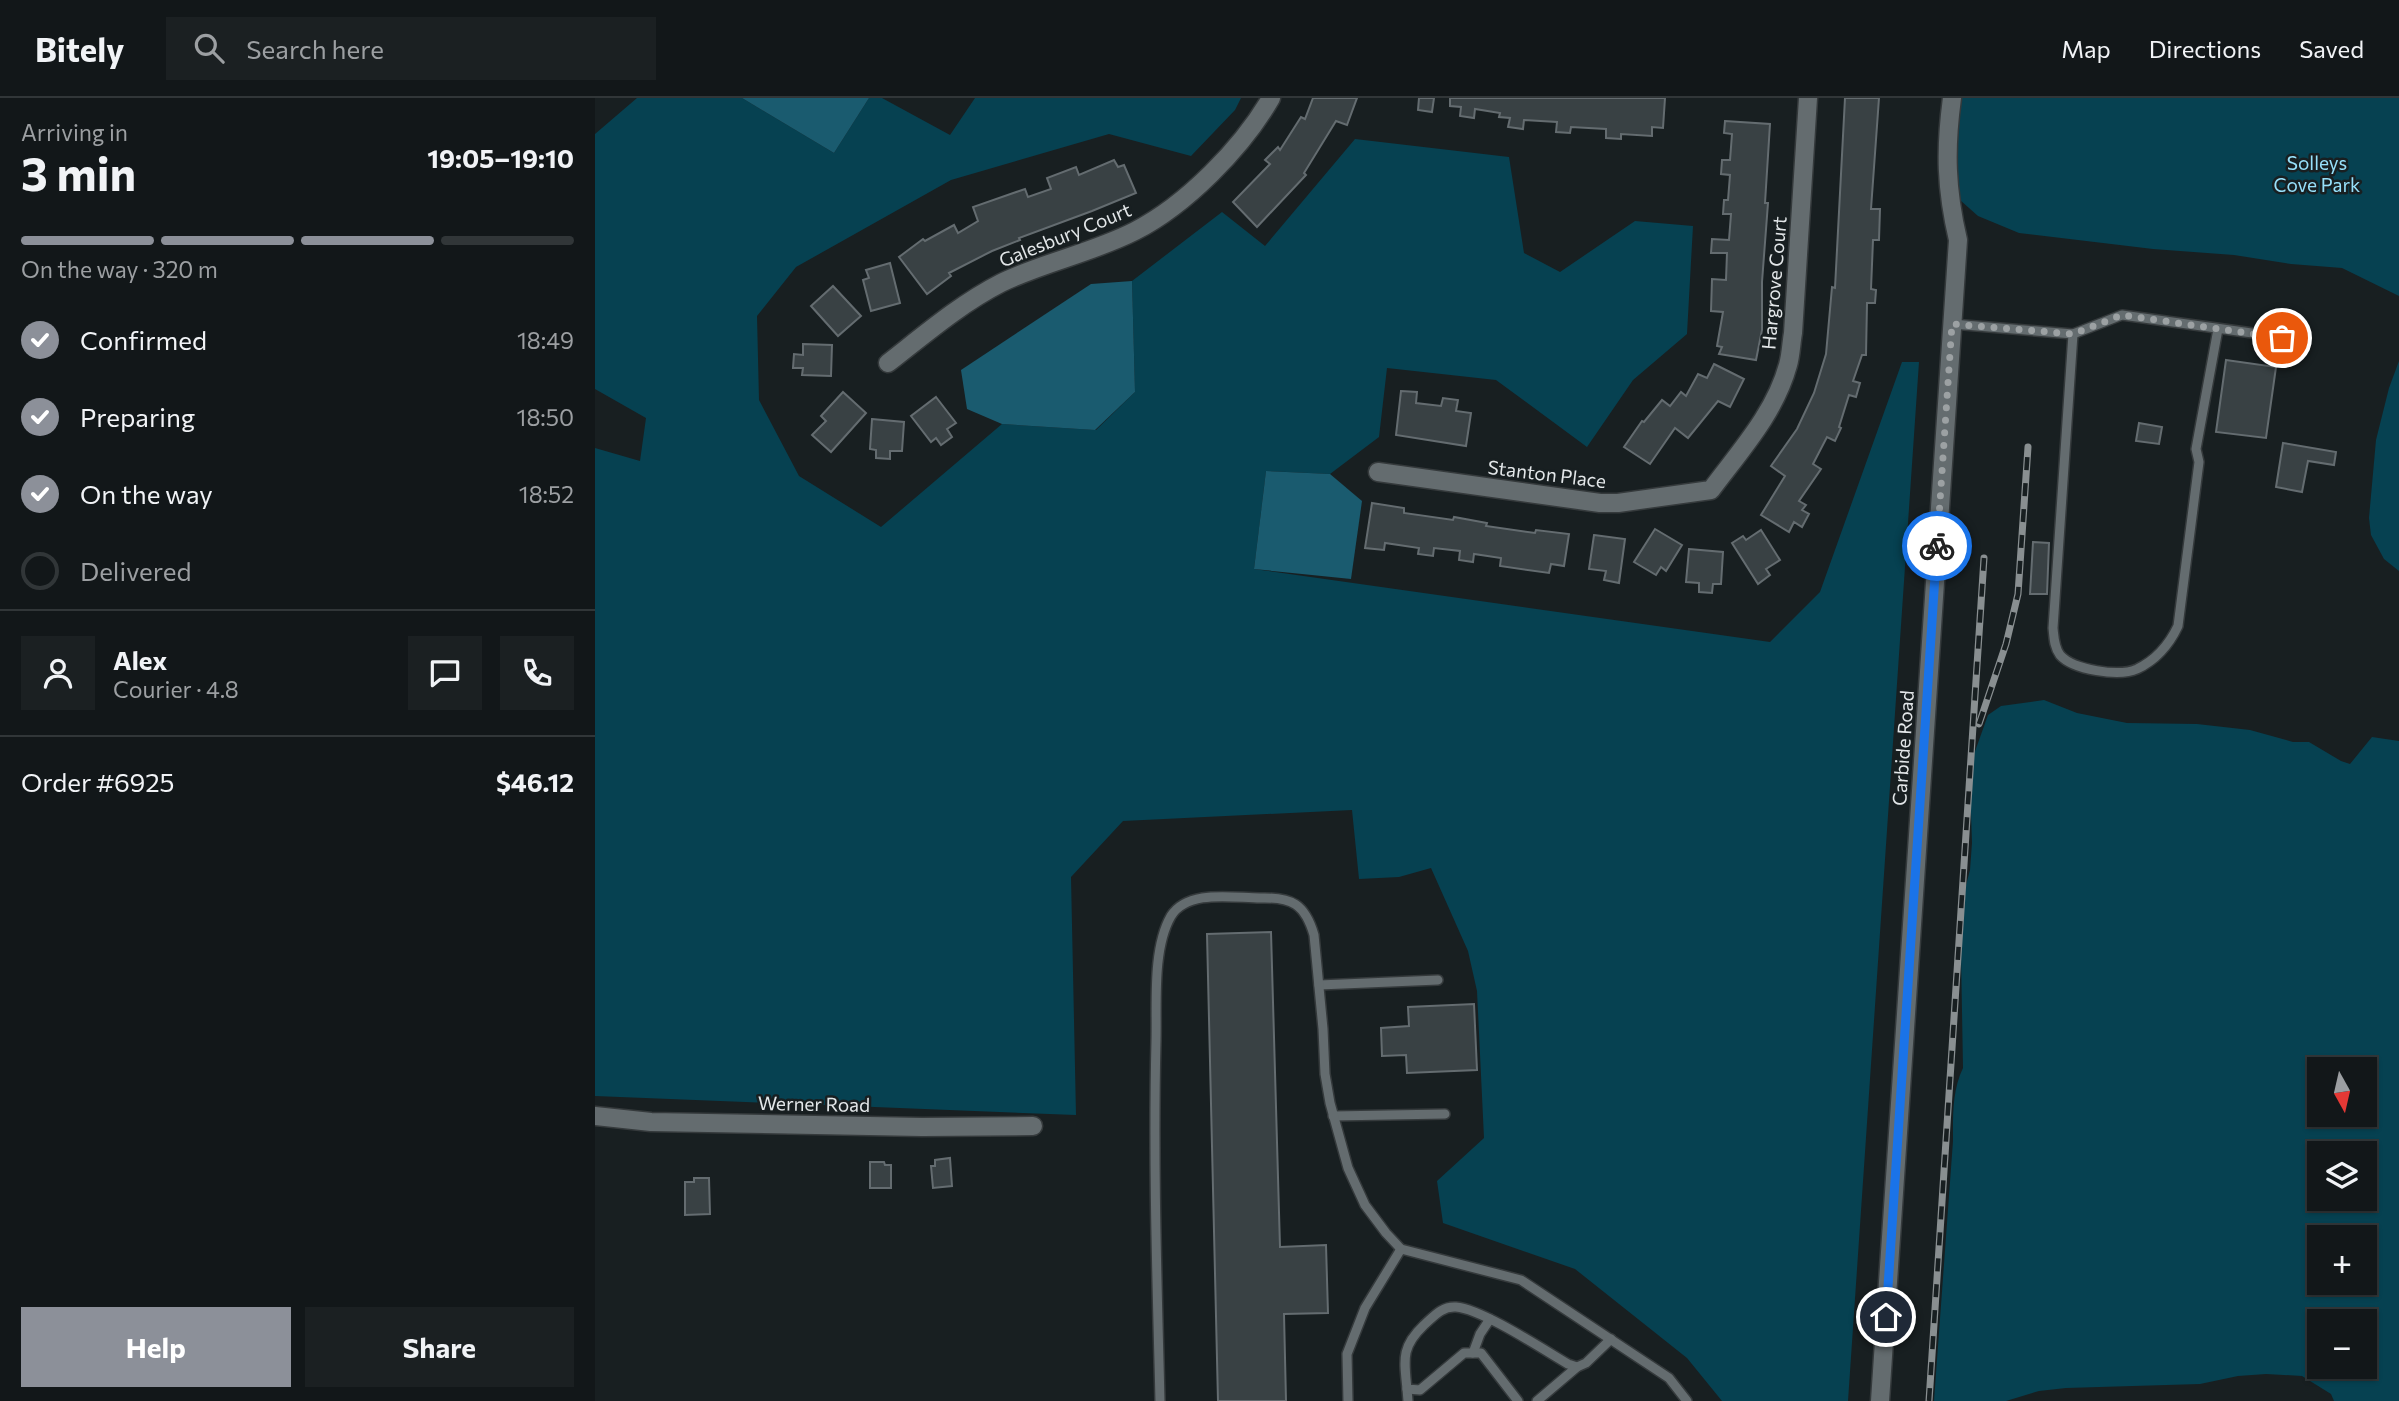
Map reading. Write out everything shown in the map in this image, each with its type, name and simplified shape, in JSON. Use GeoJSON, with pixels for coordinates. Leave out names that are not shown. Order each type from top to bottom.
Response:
{"type":"FeatureCollection","features":[{"type":"Feature","properties":{"kind":"street","name":"Galesbury Court"},"geometry":{"type":"LineString","coordinates":[[888,363],[954,312],[1003,282],[1134,231],[1163,214],[1187,197],[1230,152],[1260,117],[1271,98]]}},
{"type":"Feature","properties":{"kind":"street","name":"Hargrove Court"},"geometry":{"type":"LineString","coordinates":[[1711,489],[1760,426],[1788,365],[1793,333],[1808,98]]}},
{"type":"Feature","properties":{"kind":"street","name":"Carbide Road"},"geometry":{"type":"LineString","coordinates":[[1880,1401],[1958,240],[1949,202],[1947,162],[1952,98]]}},
{"type":"Feature","properties":{"kind":"street","name":"Stanton Place"},"geometry":{"type":"LineString","coordinates":[[1378,472],[1600,503],[1618,503],[1711,489]]}},
{"type":"Feature","properties":{"kind":"street","name":"Werner Road"},"geometry":{"type":"LineString","coordinates":[[595,1116],[691,1122],[922,1127],[1033,1126]]}},
{"type":"Feature","properties":{"kind":"lane"},"geometry":{"type":"LineString","coordinates":[[1952,324],[2073,334],[2122,315],[2304,340]]}},
{"type":"Feature","properties":{"kind":"lane"},"geometry":{"type":"LineString","coordinates":[[2073,334],[2054,643],[2060,654],[2074,666],[2116,673],[2135,670],[2160,653],[2172,640],[2178,626],[2199,462],[2196,449],[2218,329]]}},
{"type":"Feature","properties":{"kind":"lane"},"geometry":{"type":"LineString","coordinates":[[1160,1401],[1153,1137],[1158,960],[1172,915],[1184,903],[1200,898],[1278,897],[1289,900],[1306,914],[1311,924],[1319,985],[1325,1074],[1348,1168],[1365,1205],[1401,1249],[1521,1280],[1669,1378],[1687,1401]]}},
{"type":"Feature","properties":{"kind":"lane"},"geometry":{"type":"LineString","coordinates":[[1319,985],[1438,980]]}},
{"type":"Feature","properties":{"kind":"lane"},"geometry":{"type":"LineString","coordinates":[[1333,1115],[1445,1114]]}},
{"type":"Feature","properties":{"kind":"lane"},"geometry":{"type":"LineString","coordinates":[[1348,1401],[1347,1354],[1365,1308],[1401,1249]]}},
{"type":"Feature","properties":{"kind":"lane"},"geometry":{"type":"LineString","coordinates":[[1408,1401],[1404,1356],[1411,1338],[1439,1310],[1457,1307],[1490,1319],[1577,1367]]}},
{"type":"Feature","properties":{"kind":"lane"},"geometry":{"type":"LineString","coordinates":[[1473,1353],[1480,1334],[1490,1319]]}},
{"type":"Feature","properties":{"kind":"lane"},"geometry":{"type":"LineString","coordinates":[[1537,1401],[1577,1367],[1586,1363],[1611,1339]]}},
{"type":"Feature","properties":{"kind":"lane"},"geometry":{"type":"LineString","coordinates":[[1407,1389],[1419,1390],[1464,1353],[1481,1353],[1518,1401]]}},
{"type":"Feature","properties":{"kind":"green space"},"geometry":{"type":"Polygon","coordinates":[[[637,98],[742,98],[834,153],[869,98],[882,98],[950,135],[975,98],[1241,98],[1235,110],[1191,156],[1109,134],[951,180],[796,267],[757,316],[759,400],[799,476],[881,527],[1002,424],[1096,430],[1135,392],[1132,281],[1222,212],[1265,246],[1355,139],[1509,157],[1524,253],[1560,272],[1635,221],[1693,226],[1687,334],[1633,380],[1587,447],[1496,380],[1387,368],[1379,437],[1330,474],[1266,471],[1254,569],[1770,642],[1820,592],[1902,362],[1919,362],[1848,1401],[1722,1401],[1687,1358],[1575,1269],[1443,1223],[1437,1181],[1484,1138],[1477,991],[1468,951],[1431,868],[1399,877],[1359,879],[1352,810],[1123,821],[1071,877],[1076,1115],[595,1096],[595,448],[640,461],[646,418],[595,389],[595,134],[637,98]]]}},
{"type":"Feature","properties":{"kind":"green space","name":"Solleys Cove Park"},"geometry":{"type":"Polygon","coordinates":[[[1961,98],[2399,98],[2399,296],[2342,268],[2019,233],[1978,216],[1960,200],[1956,167],[1961,98]]]}},
{"type":"Feature","properties":{"kind":"green space"},"geometry":{"type":"Polygon","coordinates":[[[2399,361],[2399,571],[2384,559],[2371,535],[2369,518],[2376,440],[2399,361]]]}},
{"type":"Feature","properties":{"kind":"green space"},"geometry":{"type":"Polygon","coordinates":[[[2044,700],[2077,713],[2127,723],[2197,724],[2250,730],[2293,742],[2309,742],[2350,764],[2372,737],[2399,741],[2399,1401],[2334,1401],[2331,1394],[2302,1376],[2266,1374],[2238,1376],[2200,1384],[2066,1388],[2039,1391],[2006,1401],[1934,1401],[1954,1104],[1963,1068],[1961,955],[1964,893],[1970,870],[1972,843],[1970,783],[1973,757],[1988,715],[2001,706],[2044,700]]]}},
{"type":"Feature","properties":{"kind":"shaded area"},"geometry":{"type":"Polygon","coordinates":[[[742,98],[869,98],[834,153],[742,98]]]}},
{"type":"Feature","properties":{"kind":"shaded area"},"geometry":{"type":"Polygon","coordinates":[[[1132,281],[1135,392],[1095,430],[1002,424],[967,409],[961,370],[1091,284],[1132,281]]]}},
{"type":"Feature","properties":{"kind":"shaded area"},"geometry":{"type":"Polygon","coordinates":[[[1266,471],[1330,474],[1362,501],[1351,579],[1254,569],[1266,471]]]}},
{"type":"Feature","properties":{"kind":"building"},"geometry":{"type":"Polygon","coordinates":[[[1313,98],[1357,98],[1347,125],[1336,121],[1304,173],[1306,175],[1257,227],[1233,202],[1270,164],[1265,160],[1278,147],[1280,150],[1301,117],[1305,119],[1313,98]]]}},
{"type":"Feature","properties":{"kind":"building"},"geometry":{"type":"Polygon","coordinates":[[[1419,98],[1434,98],[1432,112],[1418,110],[1419,98]]]}},
{"type":"Feature","properties":{"kind":"building"},"geometry":{"type":"Polygon","coordinates":[[[1450,98],[1665,98],[1663,128],[1652,127],[1652,136],[1621,134],[1621,139],[1606,138],[1606,129],[1571,127],[1570,133],[1556,132],[1557,122],[1524,120],[1523,129],[1508,127],[1510,118],[1499,117],[1500,113],[1475,109],[1474,118],[1460,116],[1461,107],[1450,106],[1450,98]]]}},
{"type":"Feature","properties":{"kind":"building"},"geometry":{"type":"Polygon","coordinates":[[[1845,98],[1879,98],[1871,209],[1880,209],[1879,240],[1873,240],[1871,289],[1876,290],[1875,303],[1867,303],[1866,355],[1862,355],[1853,381],[1860,383],[1856,397],[1849,395],[1835,441],[1827,437],[1813,464],[1821,469],[1799,501],[1806,505],[1802,510],[1809,514],[1802,527],[1794,522],[1789,532],[1761,515],[1785,476],[1771,466],[1797,429],[1814,393],[1826,354],[1832,287],[1835,288],[1845,98]]]}},
{"type":"Feature","properties":{"kind":"building"},"geometry":{"type":"Polygon","coordinates":[[[1725,121],[1770,124],[1762,330],[1756,360],[1719,354],[1722,347],[1717,346],[1723,312],[1711,311],[1712,279],[1726,280],[1727,253],[1711,253],[1712,239],[1729,240],[1731,214],[1723,214],[1724,200],[1728,200],[1730,175],[1721,174],[1722,160],[1730,160],[1732,134],[1724,133],[1725,121]]]}},
{"type":"Feature","properties":{"kind":"building"},"geometry":{"type":"Polygon","coordinates":[[[1114,160],[1118,167],[1124,165],[1136,193],[992,251],[949,273],[951,276],[927,294],[899,257],[923,239],[925,241],[954,225],[958,233],[978,221],[973,207],[1025,189],[1028,197],[1051,189],[1047,178],[1076,167],[1079,175],[1114,160]]]}},
{"type":"Feature","properties":{"kind":"building"},"geometry":{"type":"Polygon","coordinates":[[[890,263],[900,303],[871,311],[863,280],[869,278],[866,270],[890,263]]]}},
{"type":"Feature","properties":{"kind":"building"},"geometry":{"type":"Polygon","coordinates":[[[833,286],[861,316],[838,336],[811,306],[833,286]]]}},
{"type":"Feature","properties":{"kind":"building"},"geometry":{"type":"Polygon","coordinates":[[[803,344],[832,345],[831,376],[802,375],[803,368],[793,368],[794,354],[803,355],[803,344]]]}},
{"type":"Feature","properties":{"kind":"building"},"geometry":{"type":"Polygon","coordinates":[[[2226,360],[2276,367],[2266,438],[2216,432],[2226,360]]]}},
{"type":"Feature","properties":{"kind":"building"},"geometry":{"type":"Polygon","coordinates":[[[1714,364],[1744,379],[1730,407],[1718,401],[1688,438],[1675,428],[1650,464],[1624,447],[1642,421],[1644,422],[1662,400],[1670,406],[1681,392],[1686,396],[1698,374],[1707,378],[1714,364]]]}},
{"type":"Feature","properties":{"kind":"building"},"geometry":{"type":"Polygon","coordinates":[[[1401,391],[1417,392],[1416,403],[1441,406],[1443,398],[1458,400],[1456,411],[1471,413],[1466,446],[1396,435],[1401,391]]]}},
{"type":"Feature","properties":{"kind":"building"},"geometry":{"type":"Polygon","coordinates":[[[843,392],[866,413],[831,452],[812,435],[826,421],[821,416],[843,392]]]}},
{"type":"Feature","properties":{"kind":"building"},"geometry":{"type":"Polygon","coordinates":[[[936,397],[956,423],[947,429],[952,437],[941,445],[936,438],[931,442],[911,416],[936,397]]]}},
{"type":"Feature","properties":{"kind":"building"},"geometry":{"type":"Polygon","coordinates":[[[872,419],[904,422],[902,451],[890,451],[890,459],[876,458],[876,450],[870,449],[872,419]]]}},
{"type":"Feature","properties":{"kind":"building"},"geometry":{"type":"Polygon","coordinates":[[[2139,423],[2162,427],[2159,444],[2136,441],[2139,423]]]}},
{"type":"Feature","properties":{"kind":"building"},"geometry":{"type":"Polygon","coordinates":[[[2283,443],[2336,452],[2334,465],[2308,461],[2302,492],[2276,487],[2283,443]]]}},
{"type":"Feature","properties":{"kind":"building"},"geometry":{"type":"Polygon","coordinates":[[[1372,503],[1404,508],[1404,513],[1453,520],[1454,517],[1487,523],[1486,526],[1535,533],[1536,530],[1569,534],[1564,566],[1551,564],[1549,573],[1500,566],[1501,558],[1474,554],[1473,562],[1459,560],[1460,551],[1434,548],[1433,556],[1418,554],[1419,548],[1385,543],[1384,550],[1365,548],[1372,503]]]}},
{"type":"Feature","properties":{"kind":"building"},"geometry":{"type":"Polygon","coordinates":[[[1655,529],[1682,545],[1666,571],[1661,567],[1656,575],[1634,562],[1655,529]]]}},
{"type":"Feature","properties":{"kind":"building"},"geometry":{"type":"Polygon","coordinates":[[[1761,530],[1780,560],[1766,569],[1770,575],[1758,584],[1732,543],[1743,536],[1746,540],[1761,530]]]}},
{"type":"Feature","properties":{"kind":"building"},"geometry":{"type":"Polygon","coordinates":[[[1594,535],[1625,539],[1619,583],[1604,580],[1606,571],[1589,569],[1594,535]]]}},
{"type":"Feature","properties":{"kind":"building"},"geometry":{"type":"Polygon","coordinates":[[[2033,542],[2049,543],[2047,594],[2030,594],[2033,542]]]}},
{"type":"Feature","properties":{"kind":"building"},"geometry":{"type":"Polygon","coordinates":[[[1689,549],[1723,552],[1721,584],[1713,584],[1712,593],[1699,592],[1699,583],[1686,582],[1689,549]]]}},
{"type":"Feature","properties":{"kind":"building"},"geometry":{"type":"Polygon","coordinates":[[[1271,932],[1280,1247],[1326,1245],[1328,1313],[1284,1314],[1286,1401],[1218,1401],[1207,934],[1271,932]]]}},
{"type":"Feature","properties":{"kind":"building"},"geometry":{"type":"Polygon","coordinates":[[[1474,1004],[1477,1070],[1407,1073],[1406,1055],[1382,1056],[1381,1028],[1409,1026],[1408,1007],[1474,1004]]]}},
{"type":"Feature","properties":{"kind":"building"},"geometry":{"type":"Polygon","coordinates":[[[950,1158],[952,1186],[933,1188],[931,1166],[935,1166],[935,1160],[950,1158]]]}},
{"type":"Feature","properties":{"kind":"building"},"geometry":{"type":"Polygon","coordinates":[[[870,1162],[891,1165],[891,1188],[870,1188],[870,1162]]]}},
{"type":"Feature","properties":{"kind":"building"},"geometry":{"type":"Polygon","coordinates":[[[694,1178],[709,1178],[710,1214],[685,1215],[685,1182],[694,1182],[694,1178]]]}},
{"type":"Feature","properties":{"kind":"railway"},"geometry":{"type":"LineString","coordinates":[[1979,724],[2006,644],[2018,594],[2028,447]]}},
{"type":"Feature","properties":{"kind":"railway"},"geometry":{"type":"LineString","coordinates":[[1929,1401],[1984,558]]}},
{"type":"Feature","properties":{"kind":"way so far"},"geometry":{"type":"LineString","coordinates":[[1937,546],[1952,324],[2073,334],[2122,315],[2282,338]]}},
{"type":"Feature","properties":{"kind":"route"},"geometry":{"type":"LineString","coordinates":[[1886,1317],[1937,546]]}}]}
